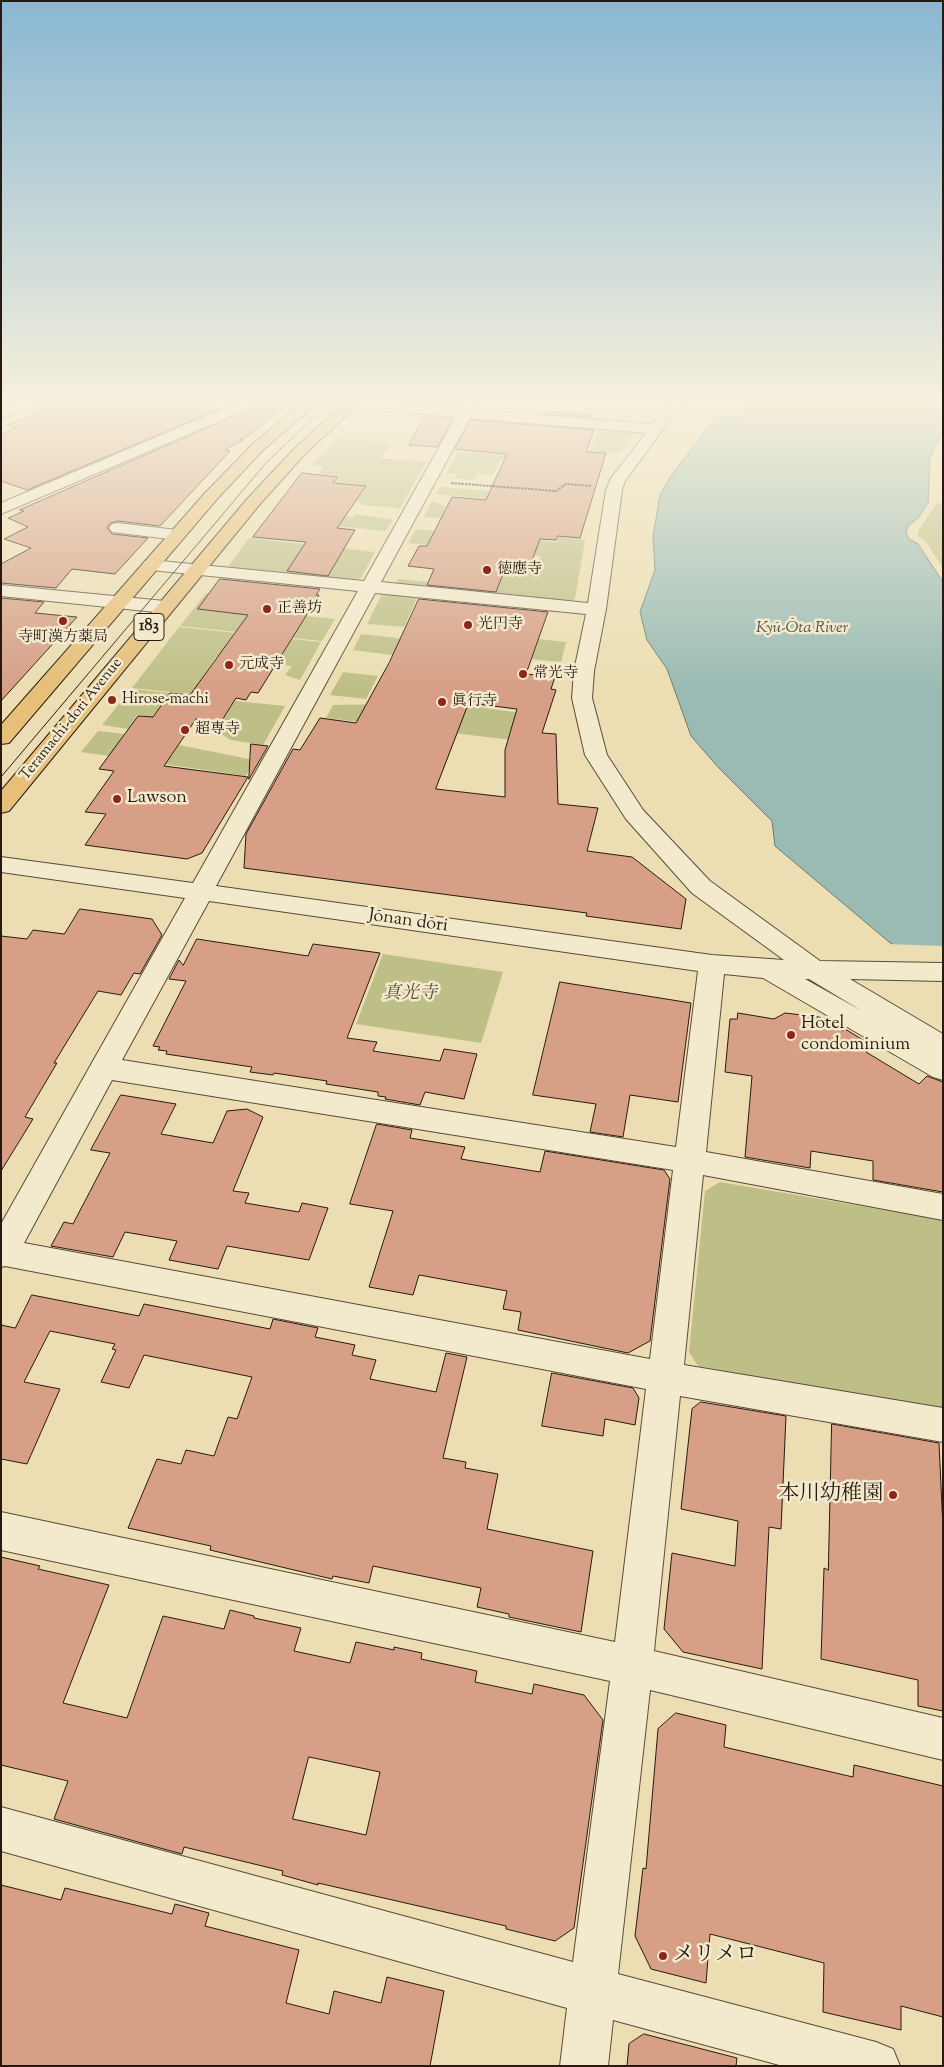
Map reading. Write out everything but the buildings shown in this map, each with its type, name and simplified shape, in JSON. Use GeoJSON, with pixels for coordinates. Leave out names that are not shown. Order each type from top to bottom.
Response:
{"type":"FeatureCollection","features":[{"type":"Feature","properties":{"kind":"highway","name":"183"},"geometry":{"type":"LineString","coordinates":[[1,738],[210,497]]}},
{"type":"Feature","properties":{"kind":"highway","name":"183"},"geometry":{"type":"LineString","coordinates":[[196,570],[257,497]]}},
{"type":"Feature","properties":{"kind":"highway","name":"Teramachi-dori Avenue"},"geometry":{"type":"LineString","coordinates":[[1,806],[196,570]]}},
{"type":"Feature","properties":{"kind":"street"},"geometry":{"type":"LineString","coordinates":[[418,497],[2,1253],[664,1377],[943,1425]]}},
{"type":"Feature","properties":{"kind":"street"},"geometry":{"type":"LineString","coordinates":[[613,497],[597,609],[584,671],[582,698],[596,756],[634,814],[701,887],[816,971],[943,1047]]}},
{"type":"Feature","properties":{"kind":"street"},"geometry":{"type":"LineString","coordinates":[[1,509],[26,498]]}},
{"type":"Feature","properties":{"kind":"street"},"geometry":{"type":"LineString","coordinates":[[118,528],[177,535]]}},
{"type":"Feature","properties":{"kind":"street"},"geometry":{"type":"LineString","coordinates":[[151,565],[597,609]]}},
{"type":"Feature","properties":{"kind":"street"},"geometry":{"type":"LineString","coordinates":[[1,590],[165,608]]}},
{"type":"Feature","properties":{"kind":"street","name":"Jōnan dōri"},"geometry":{"type":"LineString","coordinates":[[1,864],[712,964],[816,971],[943,972]]}},
{"type":"Feature","properties":{"kind":"street"},"geometry":{"type":"LineString","coordinates":[[584,2066],[632,1666],[712,964]]}},
{"type":"Feature","properties":{"kind":"street"},"geometry":{"type":"LineString","coordinates":[[767,969],[943,1070]]}},
{"type":"Feature","properties":{"kind":"street"},"geometry":{"type":"LineString","coordinates":[[104,1068],[690,1161],[943,1207]]}},
{"type":"Feature","properties":{"kind":"street"},"geometry":{"type":"LineString","coordinates":[[1,1531],[632,1666],[943,1739]]}},
{"type":"Feature","properties":{"kind":"street"},"geometry":{"type":"LineString","coordinates":[[1,1829],[592,1991],[876,2066]]}},
{"type":"Feature","properties":{"kind":"green space"},"geometry":{"type":"Polygon","coordinates":[[[359,497],[406,497],[400,508],[363,505],[357,501],[359,497]]]}},
{"type":"Feature","properties":{"kind":"green space"},"geometry":{"type":"Polygon","coordinates":[[[473,497],[525,497],[523,502],[473,497]]]}},
{"type":"Feature","properties":{"kind":"green space"},"geometry":{"type":"Polygon","coordinates":[[[432,501],[446,506],[441,518],[424,517],[432,501]]]}},
{"type":"Feature","properties":{"kind":"green space"},"geometry":{"type":"Polygon","coordinates":[[[937,503],[943,504],[943,568],[926,542],[918,536],[918,531],[937,503]]]}},
{"type":"Feature","properties":{"kind":"green space"},"geometry":{"type":"Polygon","coordinates":[[[356,514],[393,520],[386,531],[267,519],[354,517],[356,514]]]}},
{"type":"Feature","properties":{"kind":"green space"},"geometry":{"type":"Polygon","coordinates":[[[416,529],[557,542],[559,537],[585,540],[575,599],[566,602],[395,585],[398,579],[492,588],[501,578],[507,567],[535,570],[541,556],[408,543],[416,529]]]}},
{"type":"Feature","properties":{"kind":"green space"},"geometry":{"type":"Polygon","coordinates":[[[249,538],[375,552],[361,578],[350,580],[233,569],[229,565],[249,538]]]}},
{"type":"Feature","properties":{"kind":"green space"},"geometry":{"type":"Polygon","coordinates":[[[206,593],[230,595],[222,607],[335,619],[322,641],[180,626],[206,593]]]}},
{"type":"Feature","properties":{"kind":"green space"},"geometry":{"type":"Polygon","coordinates":[[[390,594],[418,596],[404,627],[367,624],[381,596],[390,594]]]}},
{"type":"Feature","properties":{"kind":"green space"},"geometry":{"type":"Polygon","coordinates":[[[179,627],[321,642],[300,680],[285,675],[292,666],[273,664],[282,655],[289,643],[216,657],[191,694],[132,688],[179,627]]]}},
{"type":"Feature","properties":{"kind":"green space"},"geometry":{"type":"Polygon","coordinates":[[[361,634],[467,646],[500,635],[566,642],[561,662],[494,655],[489,668],[353,650],[361,634]]]}},
{"type":"Feature","properties":{"kind":"green space"},"geometry":{"type":"Polygon","coordinates":[[[343,672],[378,676],[366,699],[330,695],[343,672]]]}},
{"type":"Feature","properties":{"kind":"green space"},"geometry":{"type":"Polygon","coordinates":[[[131,689],[169,693],[152,717],[137,715],[128,729],[102,725],[131,689]]]}},
{"type":"Feature","properties":{"kind":"green space"},"geometry":{"type":"Polygon","coordinates":[[[235,701],[285,706],[263,745],[231,740],[216,731],[235,701]]]}},
{"type":"Feature","properties":{"kind":"green space"},"geometry":{"type":"Polygon","coordinates":[[[448,703],[536,715],[529,742],[326,718],[333,705],[448,703]]]}},
{"type":"Feature","properties":{"kind":"green space"},"geometry":{"type":"Polygon","coordinates":[[[98,731],[124,734],[114,749],[172,756],[179,745],[254,760],[246,776],[81,752],[98,731]]]}},
{"type":"Feature","properties":{"kind":"green space","name":"真光寺"},"geometry":{"type":"Polygon","coordinates":[[[383,954],[503,972],[481,1043],[356,1024],[383,954]]]}},
{"type":"Feature","properties":{"kind":"green space"},"geometry":{"type":"Polygon","coordinates":[[[720,1182],[943,1220],[943,1410],[698,1366],[689,1352],[705,1191],[720,1182]]]}},
{"type":"Feature","properties":{"kind":"water","name":"Kyū-Ōta River"},"geometry":{"type":"Polygon","coordinates":[[[660,497],[928,497],[928,503],[918,518],[908,526],[906,532],[908,538],[918,544],[943,582],[943,975],[889,942],[775,846],[772,821],[717,766],[691,736],[667,669],[647,640],[640,612],[655,570],[653,536],[660,497]]]}},
{"type":"Feature","properties":{"kind":"pier"},"geometry":{"type":"Polygon","coordinates":[[[888,944],[943,946],[943,977],[941,977],[888,944]]]}},
{"type":"Feature","properties":{"kind":"tram line"},"geometry":{"type":"LineString","coordinates":[[1,777],[237,497]]}},
{"type":"Feature","properties":{"kind":"place","name":"徳應寺"},"geometry":{"type":"Point","coordinates":[487,570]}},
{"type":"Feature","properties":{"kind":"place","name":"正善坊"},"geometry":{"type":"Point","coordinates":[267,609]}},
{"type":"Feature","properties":{"kind":"place","name":"寺町漢方薬局"},"geometry":{"type":"Point","coordinates":[63,621]}},
{"type":"Feature","properties":{"kind":"place","name":"光円寺"},"geometry":{"type":"Point","coordinates":[468,625]}},
{"type":"Feature","properties":{"kind":"place","name":"元成寺"},"geometry":{"type":"Point","coordinates":[229,665]}},
{"type":"Feature","properties":{"kind":"place","name":"常光寺"},"geometry":{"type":"Point","coordinates":[523,674]}},
{"type":"Feature","properties":{"kind":"place","name":"Hirose-machi"},"geometry":{"type":"Point","coordinates":[112,700]}},
{"type":"Feature","properties":{"kind":"place","name":"眞行寺"},"geometry":{"type":"Point","coordinates":[442,702]}},
{"type":"Feature","properties":{"kind":"place","name":"超専寺"},"geometry":{"type":"Point","coordinates":[185,730]}},
{"type":"Feature","properties":{"kind":"place","name":"Lawson"},"geometry":{"type":"Point","coordinates":[117,799]}},
{"type":"Feature","properties":{"kind":"place","name":"Hotel condominium"},"geometry":{"type":"Point","coordinates":[791,1035]}},
{"type":"Feature","properties":{"kind":"place","name":"本川幼稚園"},"geometry":{"type":"Point","coordinates":[893,1495]}},
{"type":"Feature","properties":{"kind":"place","name":"メリメロ"},"geometry":{"type":"Point","coordinates":[663,1956]}}]}
